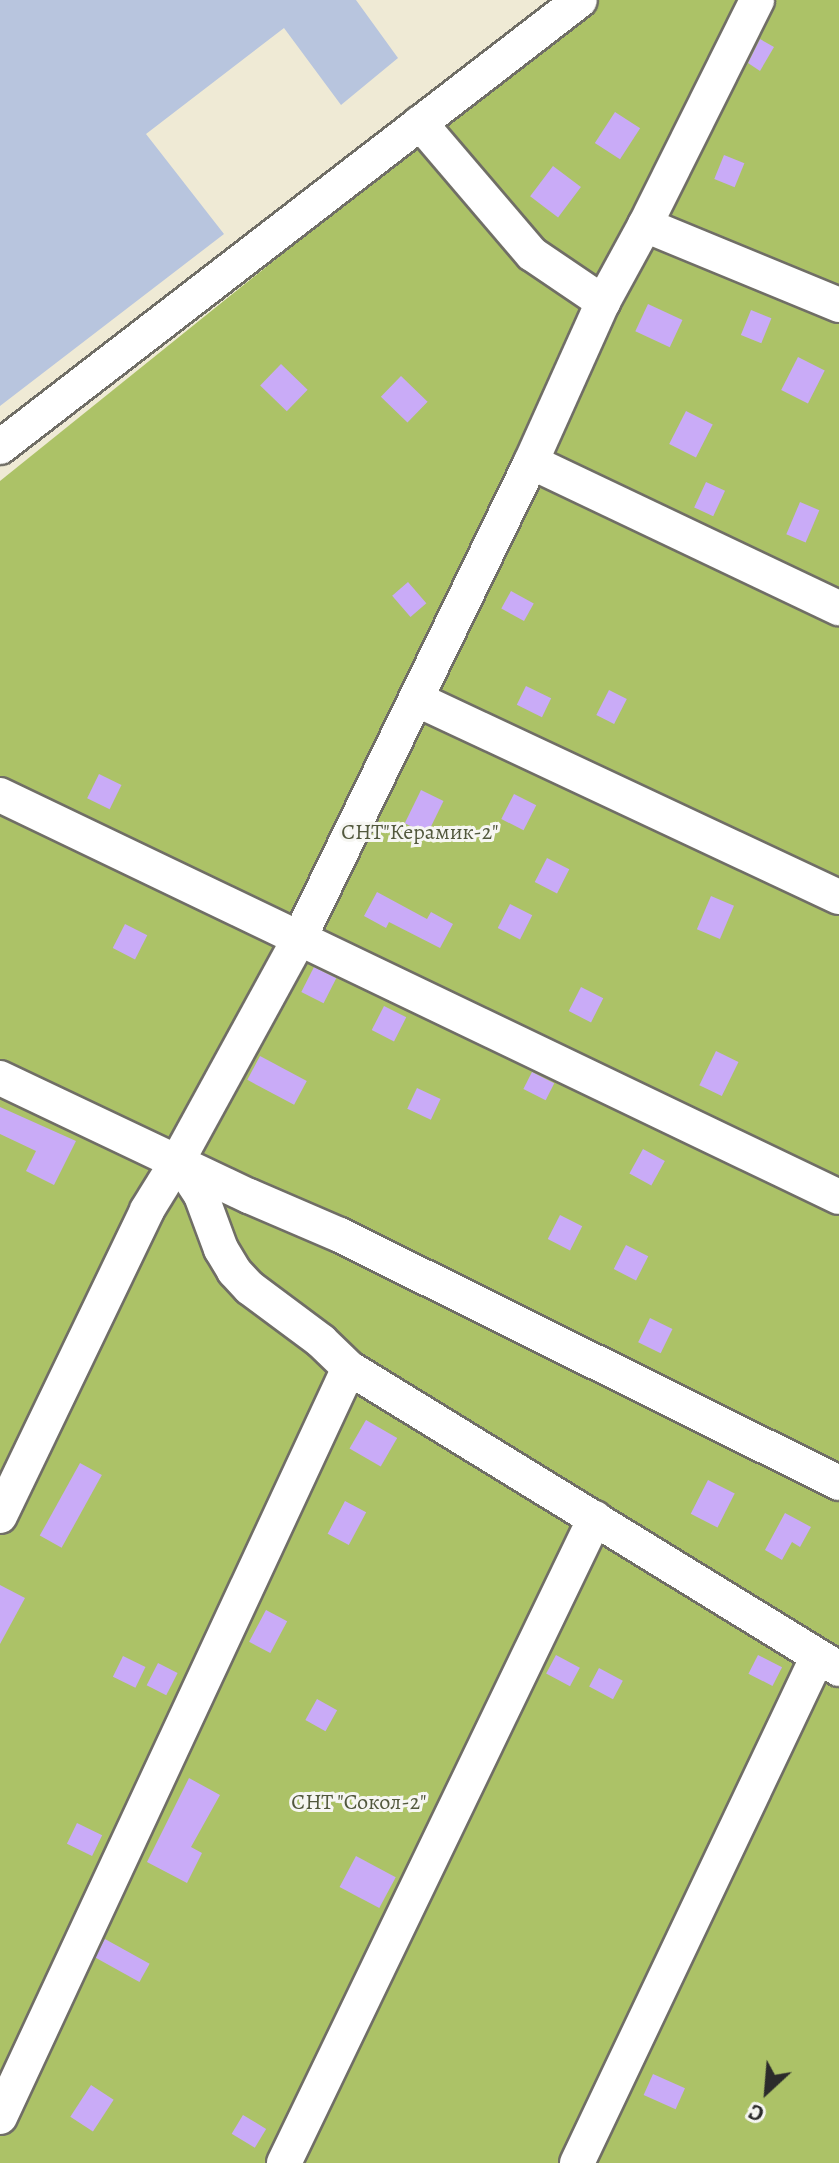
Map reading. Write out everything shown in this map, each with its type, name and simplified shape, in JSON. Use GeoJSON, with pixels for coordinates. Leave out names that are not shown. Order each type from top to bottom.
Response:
{"type":"FeatureCollection","features":[{"type":"Feature","properties":{"kind":"street"},"geometry":{"type":"LineString","coordinates":[[0,447],[580,0]]}},
{"type":"Feature","properties":{"kind":"street"},"geometry":{"type":"LineString","coordinates":[[0,1516],[147,1210],[178,1160],[299,939],[531,462],[603,302],[645,225],[757,0]]}},
{"type":"Feature","properties":{"kind":"street"},"geometry":{"type":"LineString","coordinates":[[420,123],[532,254],[603,302]]}},
{"type":"Feature","properties":{"kind":"street"},"geometry":{"type":"LineString","coordinates":[[645,225],[839,305]]}},
{"type":"Feature","properties":{"kind":"street"},"geometry":{"type":"LineString","coordinates":[[531,462],[839,608]]}},
{"type":"Feature","properties":{"kind":"street"},"geometry":{"type":"LineString","coordinates":[[416,699],[839,897]]}},
{"type":"Feature","properties":{"kind":"street"},"geometry":{"type":"LineString","coordinates":[[0,795],[839,1197]]}},
{"type":"Feature","properties":{"kind":"street"},"geometry":{"type":"LineString","coordinates":[[0,1078],[249,1196],[340,1235],[839,1483]]}},
{"type":"Feature","properties":{"kind":"street"},"geometry":{"type":"LineString","coordinates":[[178,1160],[201,1195],[221,1249],[234,1271],[250,1288],[321,1341],[349,1368],[829,1663],[577,2163]]}},
{"type":"Feature","properties":{"kind":"street"},"geometry":{"type":"LineString","coordinates":[[0,2117],[349,1368]]}},
{"type":"Feature","properties":{"kind":"street"},"geometry":{"type":"LineString","coordinates":[[284,2163],[595,1518]]}},
{"type":"Feature","properties":{"kind":"shaded area"},"geometry":{"type":"Polygon","coordinates":[[[0,0],[356,0],[398,58],[341,105],[284,28],[146,134],[224,234],[0,406],[0,0]]]}},
{"type":"Feature","properties":{"kind":"green space","name":"СНТ\"Керамик-2\""},"geometry":{"type":"Polygon","coordinates":[[[598,0],[839,0],[839,2163],[0,2163],[0,481],[598,0]]]}},
{"type":"Feature","properties":{"kind":"building"},"geometry":{"type":"Polygon","coordinates":[[[760,39],[774,47],[760,71],[748,63],[760,39]]]}},
{"type":"Feature","properties":{"kind":"building"},"geometry":{"type":"Polygon","coordinates":[[[615,112],[640,128],[620,159],[595,143],[615,112]]]}},
{"type":"Feature","properties":{"kind":"building"},"geometry":{"type":"Polygon","coordinates":[[[724,155],[744,163],[735,187],[714,179],[724,155]]]}},
{"type":"Feature","properties":{"kind":"building"},"geometry":{"type":"Polygon","coordinates":[[[553,166],[581,187],[558,217],[530,196],[553,166]]]}},
{"type":"Feature","properties":{"kind":"building"},"geometry":{"type":"Polygon","coordinates":[[[648,304],[682,320],[670,347],[635,331],[648,304]]]}},
{"type":"Feature","properties":{"kind":"building"},"geometry":{"type":"Polygon","coordinates":[[[751,310],[771,318],[761,343],[741,335],[751,310]]]}},
{"type":"Feature","properties":{"kind":"building"},"geometry":{"type":"Polygon","coordinates":[[[798,357],[825,371],[808,404],[781,390],[798,357]]]}},
{"type":"Feature","properties":{"kind":"building"},"geometry":{"type":"Polygon","coordinates":[[[281,364],[308,390],[287,411],[260,386],[281,364]]]}},
{"type":"Feature","properties":{"kind":"building"},"geometry":{"type":"Polygon","coordinates":[[[401,376],[428,402],[407,423],[381,397],[401,376]]]}},
{"type":"Feature","properties":{"kind":"building"},"geometry":{"type":"Polygon","coordinates":[[[686,411],[713,425],[696,458],[669,444],[686,411]]]}},
{"type":"Feature","properties":{"kind":"building"},"geometry":{"type":"Polygon","coordinates":[[[706,482],[725,491],[713,516],[694,507],[706,482]]]}},
{"type":"Feature","properties":{"kind":"building"},"geometry":{"type":"Polygon","coordinates":[[[800,502],[819,510],[806,542],[786,534],[800,502]]]}},
{"type":"Feature","properties":{"kind":"building"},"geometry":{"type":"Polygon","coordinates":[[[408,582],[426,603],[411,617],[392,596],[408,582]]]}},
{"type":"Feature","properties":{"kind":"building"},"geometry":{"type":"Polygon","coordinates":[[[511,591],[534,604],[524,621],[501,608],[511,591]]]}},
{"type":"Feature","properties":{"kind":"building"},"geometry":{"type":"Polygon","coordinates":[[[526,686],[551,698],[542,717],[517,705],[526,686]]]}},
{"type":"Feature","properties":{"kind":"building"},"geometry":{"type":"Polygon","coordinates":[[[609,690],[627,699],[614,724],[596,715],[609,690]]]}},
{"type":"Feature","properties":{"kind":"building"},"geometry":{"type":"Polygon","coordinates":[[[99,774],[121,785],[110,809],[87,798],[99,774]]]}},
{"type":"Feature","properties":{"kind":"building"},"geometry":{"type":"Polygon","coordinates":[[[421,790],[443,801],[427,834],[405,823],[421,790]]]}},
{"type":"Feature","properties":{"kind":"building"},"geometry":{"type":"Polygon","coordinates":[[[514,794],[536,805],[524,830],[501,819],[514,794]]]}},
{"type":"Feature","properties":{"kind":"building"},"geometry":{"type":"Polygon","coordinates":[[[547,858],[569,869],[557,893],[535,882],[547,858]]]}},
{"type":"Feature","properties":{"kind":"building"},"geometry":{"type":"Polygon","coordinates":[[[377,892],[427,919],[431,912],[453,924],[440,948],[389,922],[386,928],[364,916],[377,892]]]}},
{"type":"Feature","properties":{"kind":"building"},"geometry":{"type":"Polygon","coordinates":[[[711,896],[734,906],[720,939],[697,929],[711,896]]]}},
{"type":"Feature","properties":{"kind":"building"},"geometry":{"type":"Polygon","coordinates":[[[510,904],[532,915],[520,939],[498,928],[510,904]]]}},
{"type":"Feature","properties":{"kind":"building"},"geometry":{"type":"Polygon","coordinates":[[[125,924],[147,935],[135,959],[113,948],[125,924]]]}},
{"type":"Feature","properties":{"kind":"building"},"geometry":{"type":"Polygon","coordinates":[[[314,967],[336,978],[324,1003],[301,992],[314,967]]]}},
{"type":"Feature","properties":{"kind":"building"},"geometry":{"type":"Polygon","coordinates":[[[581,987],[603,998],[591,1022],[569,1011],[581,987]]]}},
{"type":"Feature","properties":{"kind":"building"},"geometry":{"type":"Polygon","coordinates":[[[384,1006],[406,1017],[394,1041],[372,1030],[384,1006]]]}},
{"type":"Feature","properties":{"kind":"building"},"geometry":{"type":"Polygon","coordinates":[[[716,1051],[738,1062],[722,1096],[699,1085],[716,1051]]]}},
{"type":"Feature","properties":{"kind":"building"},"geometry":{"type":"Polygon","coordinates":[[[260,1056],[307,1081],[294,1105],[247,1080],[260,1056]]]}},
{"type":"Feature","properties":{"kind":"building"},"geometry":{"type":"Polygon","coordinates":[[[532,1072],[554,1083],[546,1100],[523,1089],[532,1072]]]}},
{"type":"Feature","properties":{"kind":"building"},"geometry":{"type":"Polygon","coordinates":[[[417,1088],[441,1099],[431,1120],[407,1109],[417,1088]]]}},
{"type":"Feature","properties":{"kind":"building"},"geometry":{"type":"Polygon","coordinates":[[[0,1107],[76,1141],[54,1185],[26,1171],[36,1151],[0,1134],[0,1107]]]}},
{"type":"Feature","properties":{"kind":"building"},"geometry":{"type":"Polygon","coordinates":[[[643,1149],[665,1161],[651,1186],[629,1173],[643,1149]]]}},
{"type":"Feature","properties":{"kind":"building"},"geometry":{"type":"Polygon","coordinates":[[[560,1215],[582,1226],[570,1250],[548,1239],[560,1215]]]}},
{"type":"Feature","properties":{"kind":"building"},"geometry":{"type":"Polygon","coordinates":[[[626,1245],[648,1256],[636,1280],[614,1269],[626,1245]]]}},
{"type":"Feature","properties":{"kind":"building"},"geometry":{"type":"Polygon","coordinates":[[[650,1318],[672,1329],[661,1353],[638,1342],[650,1318]]]}},
{"type":"Feature","properties":{"kind":"building"},"geometry":{"type":"Polygon","coordinates":[[[366,1420],[397,1438],[381,1467],[350,1449],[366,1420]]]}},
{"type":"Feature","properties":{"kind":"building"},"geometry":{"type":"Polygon","coordinates":[[[80,1463],[102,1475],[62,1548],[40,1536],[80,1463]]]}},
{"type":"Feature","properties":{"kind":"building"},"geometry":{"type":"Polygon","coordinates":[[[708,1480],[735,1494],[717,1527],[691,1514],[708,1480]]]}},
{"type":"Feature","properties":{"kind":"building"},"geometry":{"type":"Polygon","coordinates":[[[345,1501],[366,1512],[349,1545],[328,1534],[345,1501]]]}},
{"type":"Feature","properties":{"kind":"building"},"geometry":{"type":"Polygon","coordinates":[[[785,1513],[811,1527],[800,1547],[792,1542],[782,1560],[765,1550],[785,1513]]]}},
{"type":"Feature","properties":{"kind":"building"},"geometry":{"type":"Polygon","coordinates":[[[0,1585],[25,1598],[0,1644],[0,1585]]]}},
{"type":"Feature","properties":{"kind":"building"},"geometry":{"type":"Polygon","coordinates":[[[266,1610],[287,1621],[270,1653],[249,1642],[266,1610]]]}},
{"type":"Feature","properties":{"kind":"building"},"geometry":{"type":"Polygon","coordinates":[[[556,1655],[580,1668],[570,1686],[546,1674],[556,1655]]]}},
{"type":"Feature","properties":{"kind":"building"},"geometry":{"type":"Polygon","coordinates":[[[758,1655],[782,1667],[773,1686],[748,1674],[758,1655]]]}},
{"type":"Feature","properties":{"kind":"building"},"geometry":{"type":"Polygon","coordinates":[[[123,1656],[145,1667],[135,1688],[113,1677],[123,1656]]]}},
{"type":"Feature","properties":{"kind":"building"},"geometry":{"type":"Polygon","coordinates":[[[158,1663],[178,1673],[166,1695],[147,1685],[158,1663]]]}},
{"type":"Feature","properties":{"kind":"building"},"geometry":{"type":"Polygon","coordinates":[[[599,1668],[623,1681],[613,1699],[589,1687],[599,1668]]]}},
{"type":"Feature","properties":{"kind":"building"},"geometry":{"type":"Polygon","coordinates":[[[317,1699],[337,1710],[325,1731],[305,1720],[317,1699]]]}},
{"type":"Feature","properties":{"kind":"building"},"geometry":{"type":"Polygon","coordinates":[[[189,1778],[220,1795],[191,1847],[202,1853],[187,1883],[147,1862],[189,1778]]]}},
{"type":"Feature","properties":{"kind":"building"},"geometry":{"type":"Polygon","coordinates":[[[77,1823],[102,1835],[92,1856],[67,1844],[77,1823]]]}},
{"type":"Feature","properties":{"kind":"building"},"geometry":{"type":"Polygon","coordinates":[[[356,1856],[396,1877],[379,1908],[340,1887],[356,1856]]]}},
{"type":"Feature","properties":{"kind":"building"},"geometry":{"type":"Polygon","coordinates":[[[105,1939],[150,1964],[139,1982],[95,1957],[105,1939]]]}},
{"type":"Feature","properties":{"kind":"building"},"geometry":{"type":"Polygon","coordinates":[[[653,2074],[685,2088],[676,2109],[644,2095],[653,2074]]]}},
{"type":"Feature","properties":{"kind":"building"},"geometry":{"type":"Polygon","coordinates":[[[91,2085],[114,2100],[93,2132],[70,2117],[91,2085]]]}},
{"type":"Feature","properties":{"kind":"building"},"geometry":{"type":"Polygon","coordinates":[[[243,2115],[266,2129],[255,2148],[232,2134],[243,2115]]]}},
{"type":"Feature","properties":{"kind":"park label","name":"СНТ \"Сокол-2\""},"geometry":{"type":"Point","coordinates":[359,1803]}}]}
